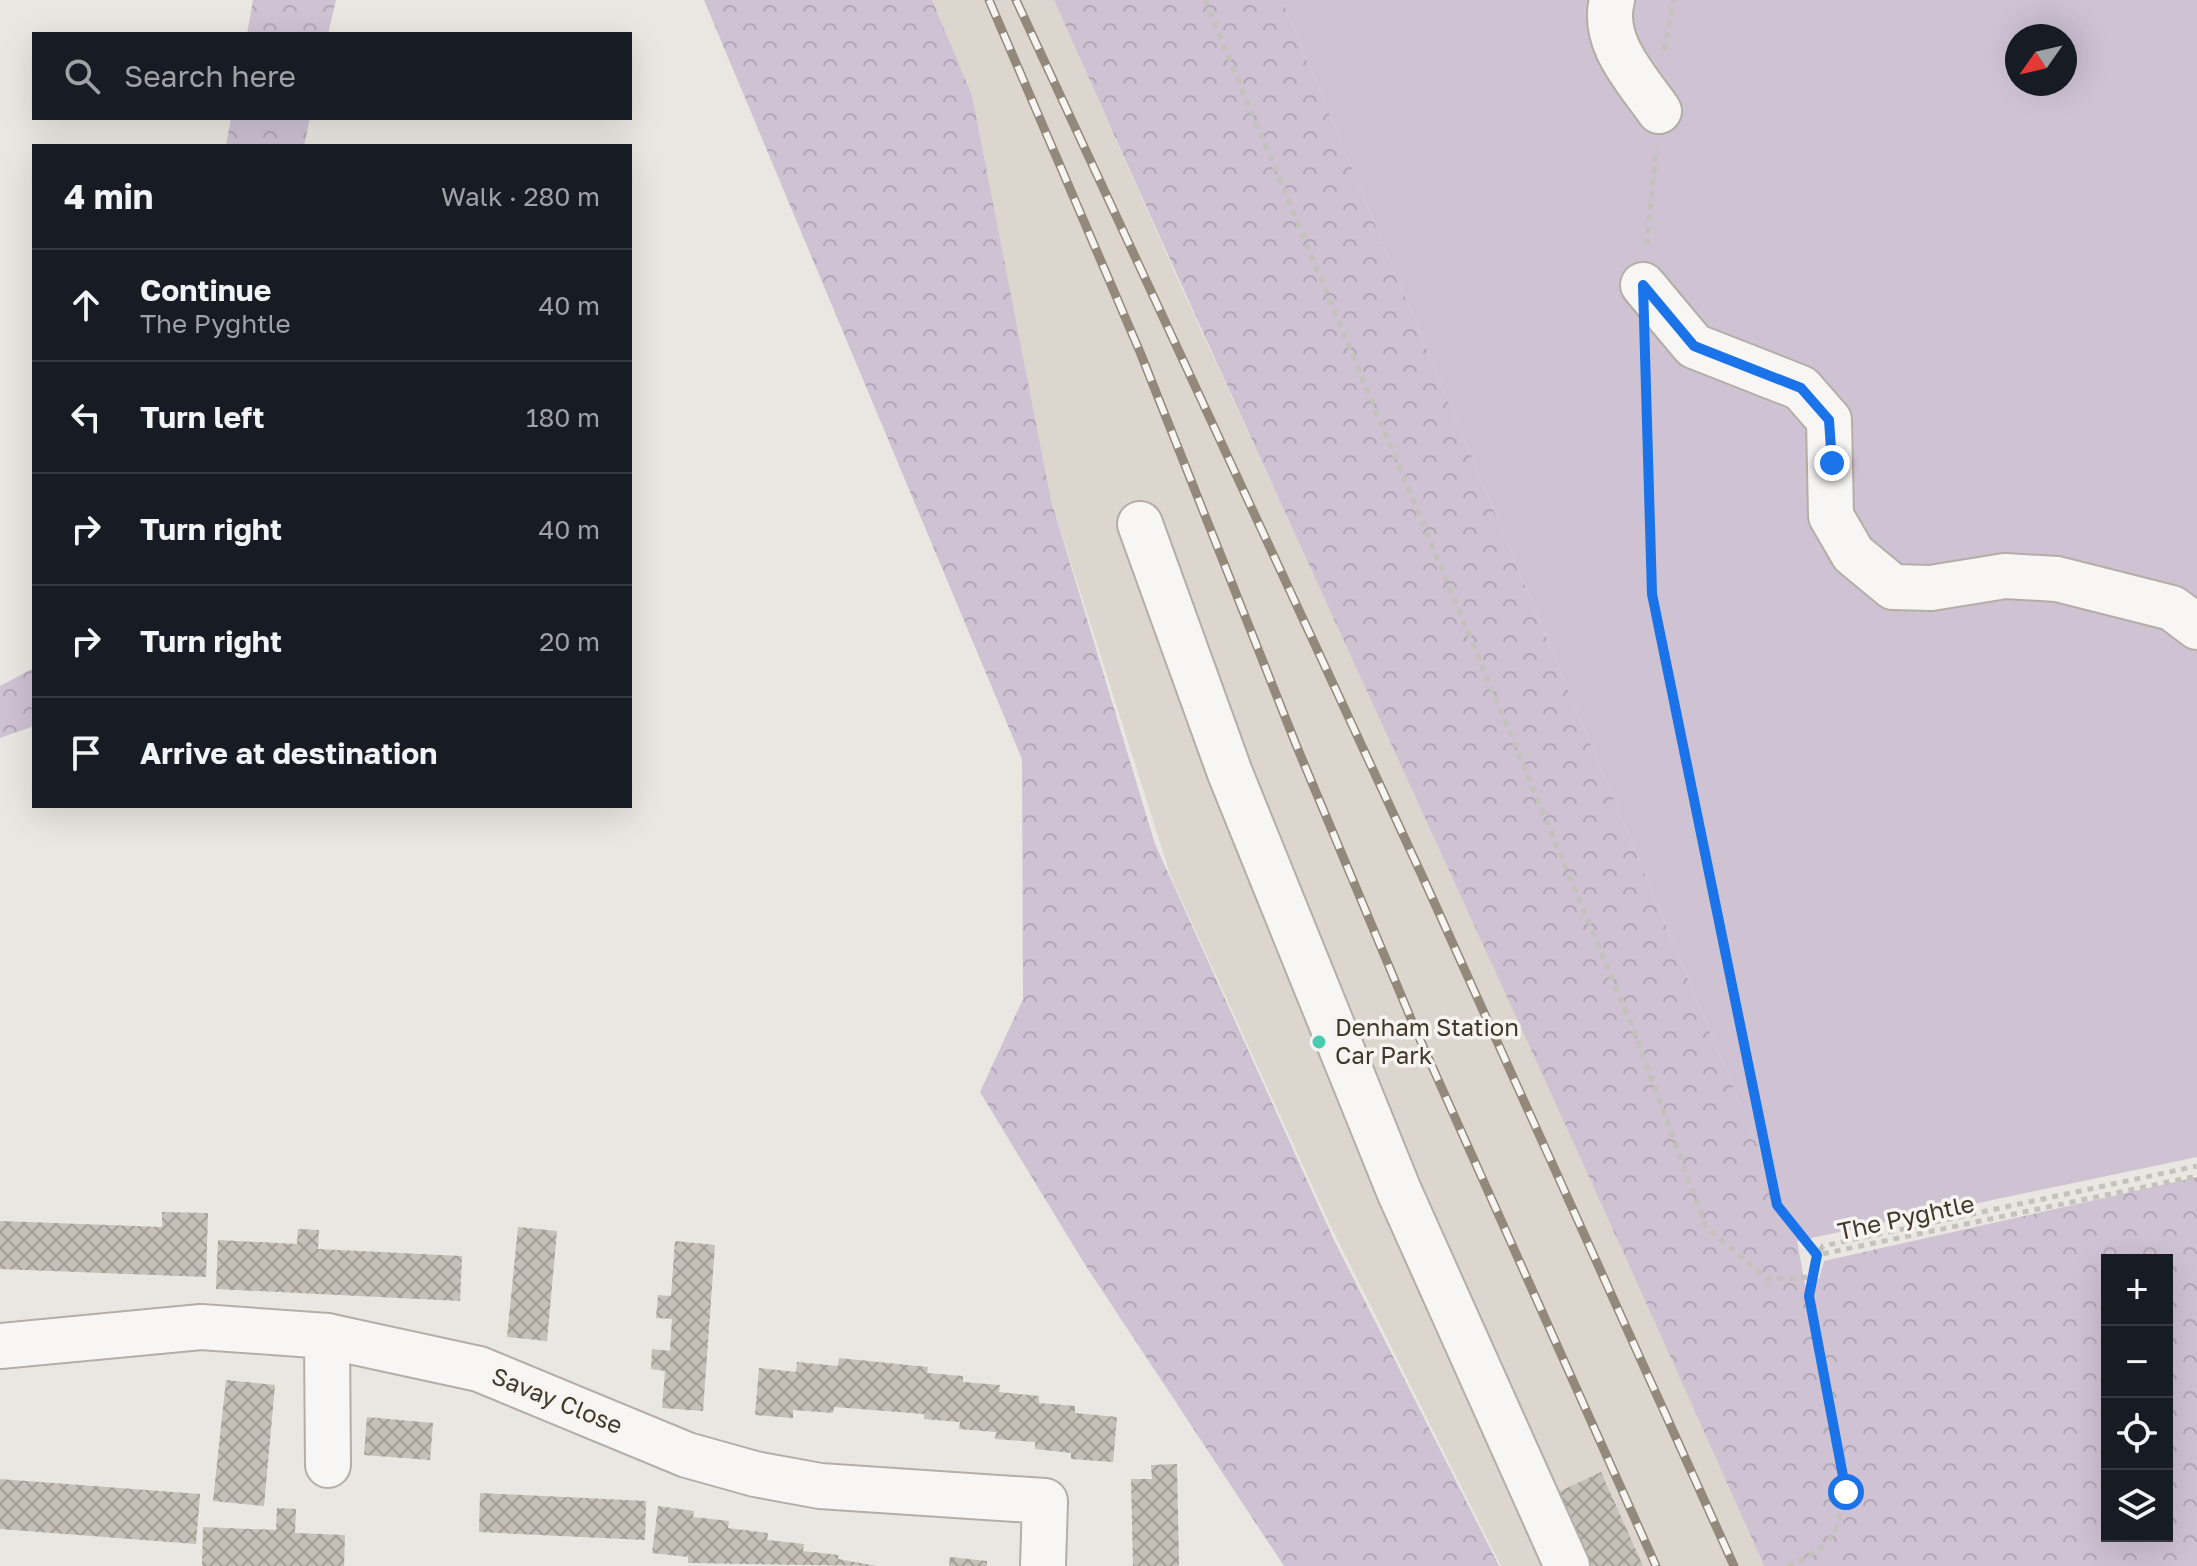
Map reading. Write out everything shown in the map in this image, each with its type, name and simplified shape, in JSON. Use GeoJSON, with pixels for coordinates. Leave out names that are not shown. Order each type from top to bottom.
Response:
{"type":"FeatureCollection","features":[{"type":"Feature","properties":{"kind":"street"},"geometry":{"type":"LineString","coordinates":[[1612,0],[1607,18],[1619,54],[1659,111]]}},
{"type":"Feature","properties":{"kind":"street"},"geometry":{"type":"LineString","coordinates":[[1643,285],[1694,346],[1801,388],[1829,420],[1831,516],[1853,554],[1893,587],[1931,588],[2005,576],[2057,579],[2172,608],[2197,627]]}},
{"type":"Feature","properties":{"kind":"street"},"geometry":{"type":"LineString","coordinates":[[1140,524],[1230,773],[1399,1191],[1567,1566]]}},
{"type":"Feature","properties":{"kind":"street","name":"Savay Close"},"geometry":{"type":"LineString","coordinates":[[0,1346],[201,1327],[327,1336],[479,1369],[687,1455],[755,1474],[820,1486],[1045,1501],[1043,1566]]}},
{"type":"Feature","properties":{"kind":"street"},"geometry":{"type":"LineString","coordinates":[[327,1336],[328,1465]]}},
{"type":"Feature","properties":{"kind":"path"},"geometry":{"type":"LineString","coordinates":[[1205,0],[1633,1029],[1706,1227],[1767,1279],[1813,1277]]}},
{"type":"Feature","properties":{"kind":"path"},"geometry":{"type":"LineString","coordinates":[[1643,285],[1659,111],[1674,0]]}},
{"type":"Feature","properties":{"kind":"path"},"geometry":{"type":"LineString","coordinates":[[1645,347],[1652,594],[1777,1205],[1817,1255],[1823,1246],[2197,1166]]}},
{"type":"Feature","properties":{"kind":"path","name":"The Pyghtle"},"geometry":{"type":"LineString","coordinates":[[1788,1566],[1818,1551],[1835,1533],[1846,1492],[1809,1296],[1817,1255],[2197,1176]]}},
{"type":"Feature","properties":{"kind":"shaded area"},"geometry":{"type":"Polygon","coordinates":[[[932,0],[1054,0],[1178,280],[1629,1261],[1764,1566],[1501,1566],[1331,1227],[1171,877],[1051,500],[972,95],[932,0]]]}},
{"type":"Feature","properties":{"kind":"green space"},"geometry":{"type":"Polygon","coordinates":[[[253,0],[336,0],[328,32],[247,32],[253,0]]]}},
{"type":"Feature","properties":{"kind":"green space"},"geometry":{"type":"Polygon","coordinates":[[[704,0],[932,0],[972,95],[1051,500],[1155,844],[1334,1240],[1499,1566],[1284,1566],[1084,1263],[980,1092],[1023,999],[1022,759],[704,0]]]}},
{"type":"Feature","properties":{"kind":"green space"},"geometry":{"type":"Polygon","coordinates":[[[1054,0],[1282,0],[1797,1241],[1810,1312],[1813,1277],[1819,1279],[1824,1261],[2197,1177],[2197,1566],[1764,1566],[1054,0]]]}},
{"type":"Feature","properties":{"kind":"green space"},"geometry":{"type":"Polygon","coordinates":[[[1282,0],[2197,0],[2197,1157],[1797,1241],[1282,0]]]}},
{"type":"Feature","properties":{"kind":"green space"},"geometry":{"type":"Polygon","coordinates":[[[231,120],[310,120],[304,144],[226,144],[231,120]]]}},
{"type":"Feature","properties":{"kind":"green space"},"geometry":{"type":"Polygon","coordinates":[[[32,669],[32,727],[0,738],[0,686],[32,669]]]}},
{"type":"Feature","properties":{"kind":"building"},"geometry":{"type":"Polygon","coordinates":[[[162,1212],[208,1213],[206,1277],[0,1269],[0,1221],[162,1227],[162,1212]]]}},
{"type":"Feature","properties":{"kind":"building"},"geometry":{"type":"Polygon","coordinates":[[[518,1227],[557,1231],[547,1341],[507,1337],[518,1227]]]}},
{"type":"Feature","properties":{"kind":"building"},"geometry":{"type":"Polygon","coordinates":[[[298,1229],[319,1230],[318,1249],[462,1256],[460,1301],[216,1289],[218,1240],[297,1244],[298,1229]]]}},
{"type":"Feature","properties":{"kind":"building"},"geometry":{"type":"Polygon","coordinates":[[[675,1241],[715,1245],[703,1411],[662,1408],[665,1371],[651,1369],[652,1349],[670,1351],[672,1319],[656,1318],[658,1295],[671,1296],[675,1241]]]}},
{"type":"Feature","properties":{"kind":"building"},"geometry":{"type":"Polygon","coordinates":[[[839,1358],[928,1367],[927,1373],[963,1376],[963,1382],[1000,1385],[999,1392],[1039,1396],[1039,1403],[1075,1406],[1075,1413],[1117,1417],[1113,1462],[1071,1459],[1071,1453],[1035,1449],[1035,1442],[995,1439],[996,1432],[959,1429],[960,1422],[924,1419],[924,1414],[834,1407],[833,1413],[793,1410],[793,1418],[755,1415],[759,1368],[796,1372],[797,1362],[838,1366],[839,1358]]]}},
{"type":"Feature","properties":{"kind":"building"},"geometry":{"type":"Polygon","coordinates":[[[226,1380],[275,1385],[264,1506],[213,1501],[226,1380]]]}},
{"type":"Feature","properties":{"kind":"building"},"geometry":{"type":"Polygon","coordinates":[[[367,1417],[433,1423],[430,1460],[364,1455],[367,1417]]]}},
{"type":"Feature","properties":{"kind":"building"},"geometry":{"type":"Polygon","coordinates":[[[1177,1464],[1179,1566],[1133,1566],[1131,1479],[1152,1479],[1151,1465],[1177,1464]]]}},
{"type":"Feature","properties":{"kind":"building"},"geometry":{"type":"Polygon","coordinates":[[[1601,1472],[1643,1566],[1589,1566],[1556,1493],[1601,1472]]]}},
{"type":"Feature","properties":{"kind":"building"},"geometry":{"type":"Polygon","coordinates":[[[0,1479],[200,1494],[196,1544],[0,1529],[0,1479]]]}},
{"type":"Feature","properties":{"kind":"building"},"geometry":{"type":"Polygon","coordinates":[[[480,1493],[646,1501],[645,1540],[479,1532],[480,1493]]]}},
{"type":"Feature","properties":{"kind":"building"},"geometry":{"type":"Polygon","coordinates":[[[658,1506],[694,1511],[693,1517],[729,1521],[728,1528],[768,1533],[767,1540],[804,1544],[803,1551],[839,1555],[838,1559],[877,1566],[688,1563],[688,1557],[652,1553],[658,1506]]]}},
{"type":"Feature","properties":{"kind":"building"},"geometry":{"type":"Polygon","coordinates":[[[277,1508],[296,1509],[295,1533],[345,1535],[344,1566],[202,1566],[203,1527],[276,1530],[277,1508]]]}},
{"type":"Feature","properties":{"kind":"building"},"geometry":{"type":"Polygon","coordinates":[[[950,1557],[987,1561],[987,1566],[949,1566],[950,1557]]]}},
{"type":"Feature","properties":{"kind":"railway"},"geometry":{"type":"LineString","coordinates":[[989,0],[1140,352],[1297,747],[1414,1026],[1656,1566]]}},
{"type":"Feature","properties":{"kind":"railway"},"geometry":{"type":"LineString","coordinates":[[1016,0],[1425,882],[1734,1566]]}},
{"type":"Feature","properties":{"kind":"place","name":"Denham Station Car Park"},"geometry":{"type":"Point","coordinates":[1319,1042]}},
{"type":"Feature","properties":{"kind":"route"},"geometry":{"type":"LineString","coordinates":[[1832,463],[1829,420],[1801,388],[1694,346],[1643,285],[1652,594],[1777,1205],[1817,1255],[1809,1296],[1846,1492]]}}]}
